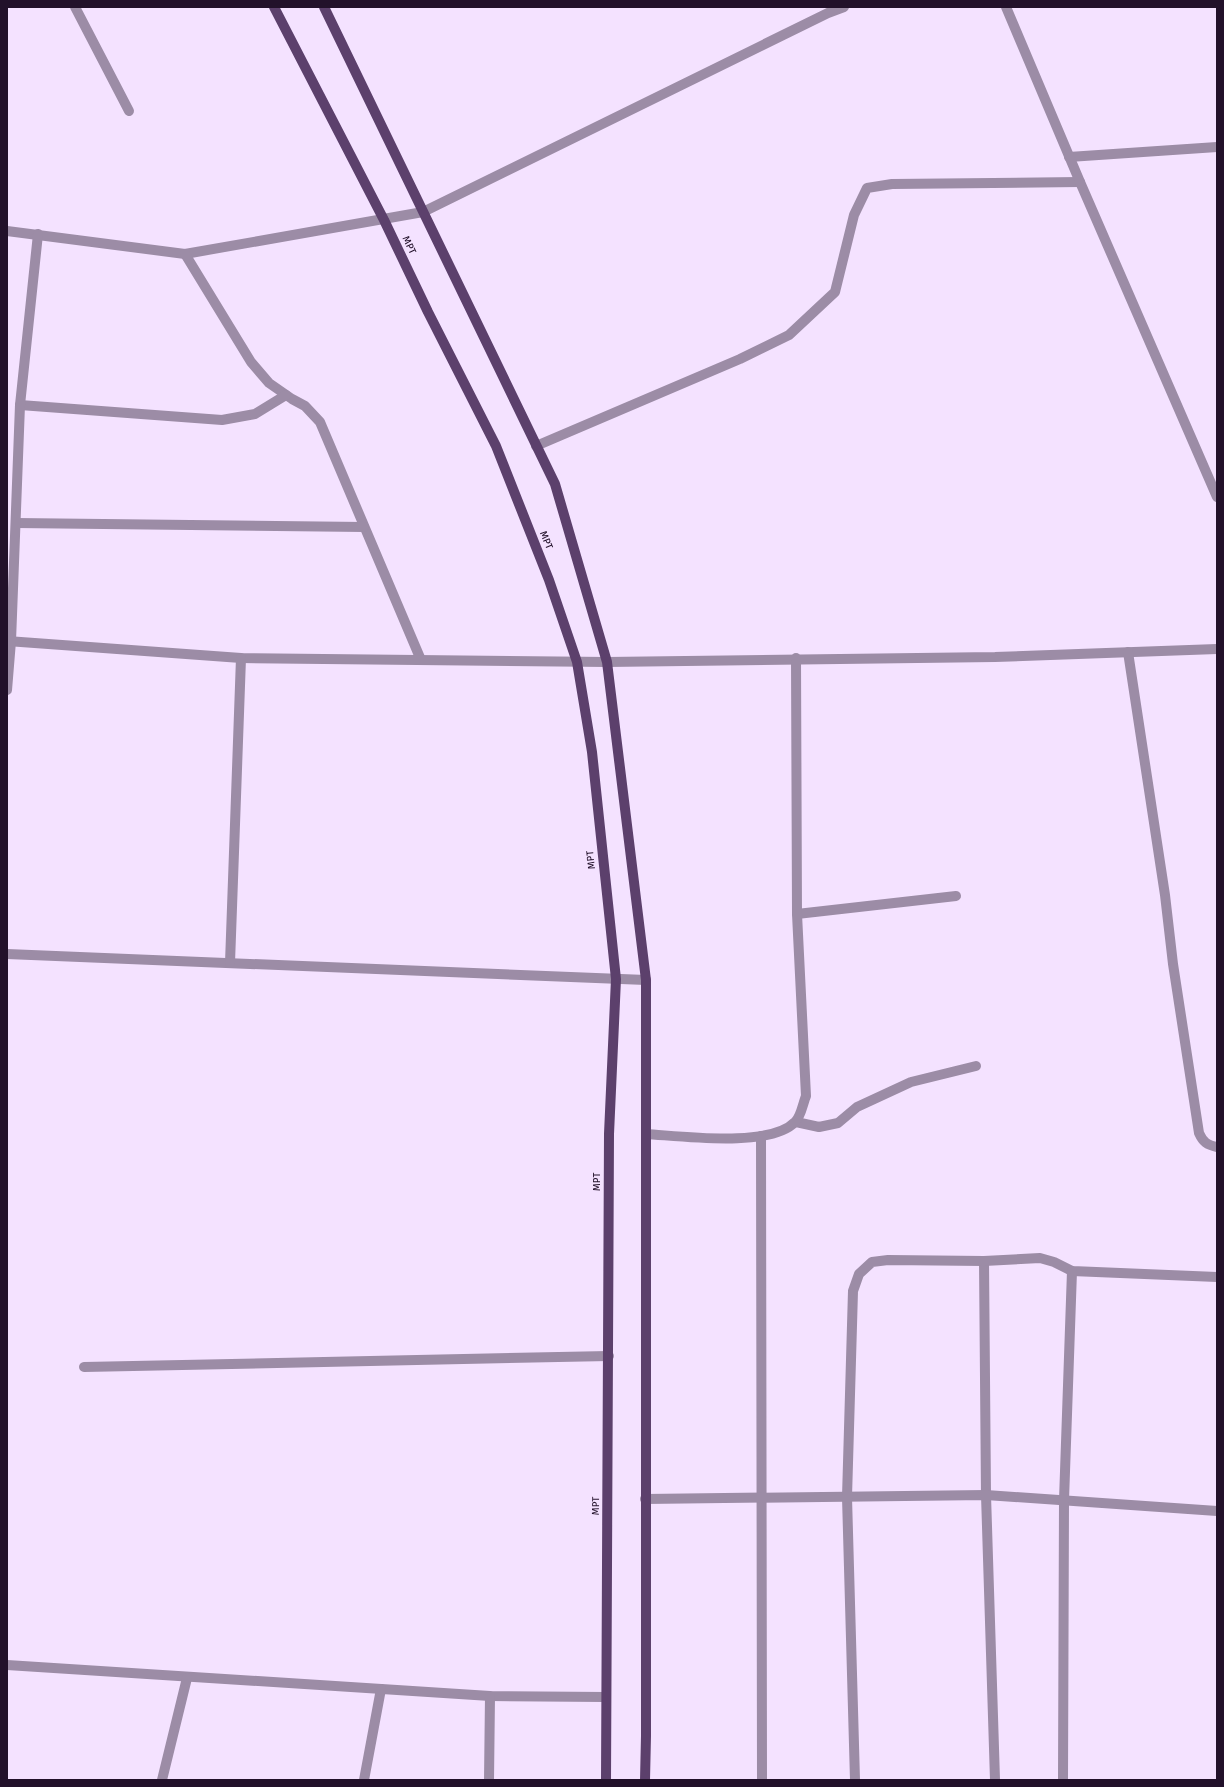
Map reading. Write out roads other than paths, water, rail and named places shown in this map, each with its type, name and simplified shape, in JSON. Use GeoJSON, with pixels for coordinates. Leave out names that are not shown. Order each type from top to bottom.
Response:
{"type":"FeatureCollection","features":[{"type":"Feature","properties":{"kind":"main road","name":"MPT"},"geometry":{"type":"LineString","coordinates":[[274,7],[384,220],[428,312],[496,446],[550,580],[577,662],[592,752],[616,979],[609,1134],[609,1356],[605,1697],[606,1780]]}},
{"type":"Feature","properties":{"kind":"main road"},"geometry":{"type":"LineString","coordinates":[[324,7],[555,484],[608,662],[646,980],[645,1780]]}},
{"type":"Feature","properties":{"kind":"street"},"geometry":{"type":"LineString","coordinates":[[76,7],[129,110]]}},
{"type":"Feature","properties":{"kind":"street"},"geometry":{"type":"LineString","coordinates":[[7,231],[185,254],[423,212],[828,13],[844,7]]}},
{"type":"Feature","properties":{"kind":"street"},"geometry":{"type":"LineString","coordinates":[[1006,7],[1069,157],[1217,497]]}},
{"type":"Feature","properties":{"kind":"street"},"geometry":{"type":"LineString","coordinates":[[1069,157],[1217,147]]}},
{"type":"Feature","properties":{"kind":"street"},"geometry":{"type":"LineString","coordinates":[[536,446],[740,359],[789,335],[835,292],[854,215],[867,188],[892,184],[1080,182]]}},
{"type":"Feature","properties":{"kind":"street"},"geometry":{"type":"LineString","coordinates":[[7,690],[16,523],[20,405],[38,234]]}},
{"type":"Feature","properties":{"kind":"street"},"geometry":{"type":"LineString","coordinates":[[185,254],[251,362],[269,382],[286,395],[305,406],[320,422],[421,660]]}},
{"type":"Feature","properties":{"kind":"street"},"geometry":{"type":"LineString","coordinates":[[20,405],[222,420],[255,414],[286,395]]}},
{"type":"Feature","properties":{"kind":"street"},"geometry":{"type":"LineString","coordinates":[[16,523],[364,527]]}},
{"type":"Feature","properties":{"kind":"street"},"geometry":{"type":"LineString","coordinates":[[9,641],[241,658],[577,662],[796,658],[995,657],[1217,649]]}},
{"type":"Feature","properties":{"kind":"street"},"geometry":{"type":"LineString","coordinates":[[1128,652],[1199,1133],[1202,1140],[1208,1145],[1217,1147]]}},
{"type":"Feature","properties":{"kind":"street"},"geometry":{"type":"LineString","coordinates":[[230,963],[241,658]]}},
{"type":"Feature","properties":{"kind":"street"},"geometry":{"type":"LineString","coordinates":[[796,658],[797,914],[806,1096],[796,1122]]}},
{"type":"Feature","properties":{"kind":"street"},"geometry":{"type":"LineString","coordinates":[[797,914],[956,896]]}},
{"type":"Feature","properties":{"kind":"street"},"geometry":{"type":"LineString","coordinates":[[7,954],[646,980]]}},
{"type":"Feature","properties":{"kind":"street"},"geometry":{"type":"LineString","coordinates":[[646,1134],[739,1139],[773,1134],[796,1122],[820,1126],[838,1123],[857,1107],[911,1082],[976,1066]]}},
{"type":"Feature","properties":{"kind":"street"},"geometry":{"type":"LineString","coordinates":[[761,1136],[762,1780]]}},
{"type":"Feature","properties":{"kind":"street"},"geometry":{"type":"LineString","coordinates":[[855,1780],[847,1497],[853,1291],[859,1274],[872,1262],[888,1260],[984,1261],[1040,1258],[1054,1262],[1072,1271],[1217,1277]]}},
{"type":"Feature","properties":{"kind":"street"},"geometry":{"type":"LineString","coordinates":[[984,1261],[986,1495],[995,1780]]}},
{"type":"Feature","properties":{"kind":"street"},"geometry":{"type":"LineString","coordinates":[[1063,1780],[1064,1500],[1072,1271]]}},
{"type":"Feature","properties":{"kind":"street"},"geometry":{"type":"LineString","coordinates":[[84,1367],[609,1356]]}},
{"type":"Feature","properties":{"kind":"street"},"geometry":{"type":"LineString","coordinates":[[645,1498],[986,1495],[1217,1511]]}},
{"type":"Feature","properties":{"kind":"street"},"geometry":{"type":"LineString","coordinates":[[7,1665],[187,1678],[490,1696],[605,1697]]}},
{"type":"Feature","properties":{"kind":"street"},"geometry":{"type":"LineString","coordinates":[[162,1780],[187,1678]]}},
{"type":"Feature","properties":{"kind":"street"},"geometry":{"type":"LineString","coordinates":[[364,1780],[381,1689]]}},
{"type":"Feature","properties":{"kind":"street"},"geometry":{"type":"LineString","coordinates":[[489,1780],[490,1696]]}}]}
